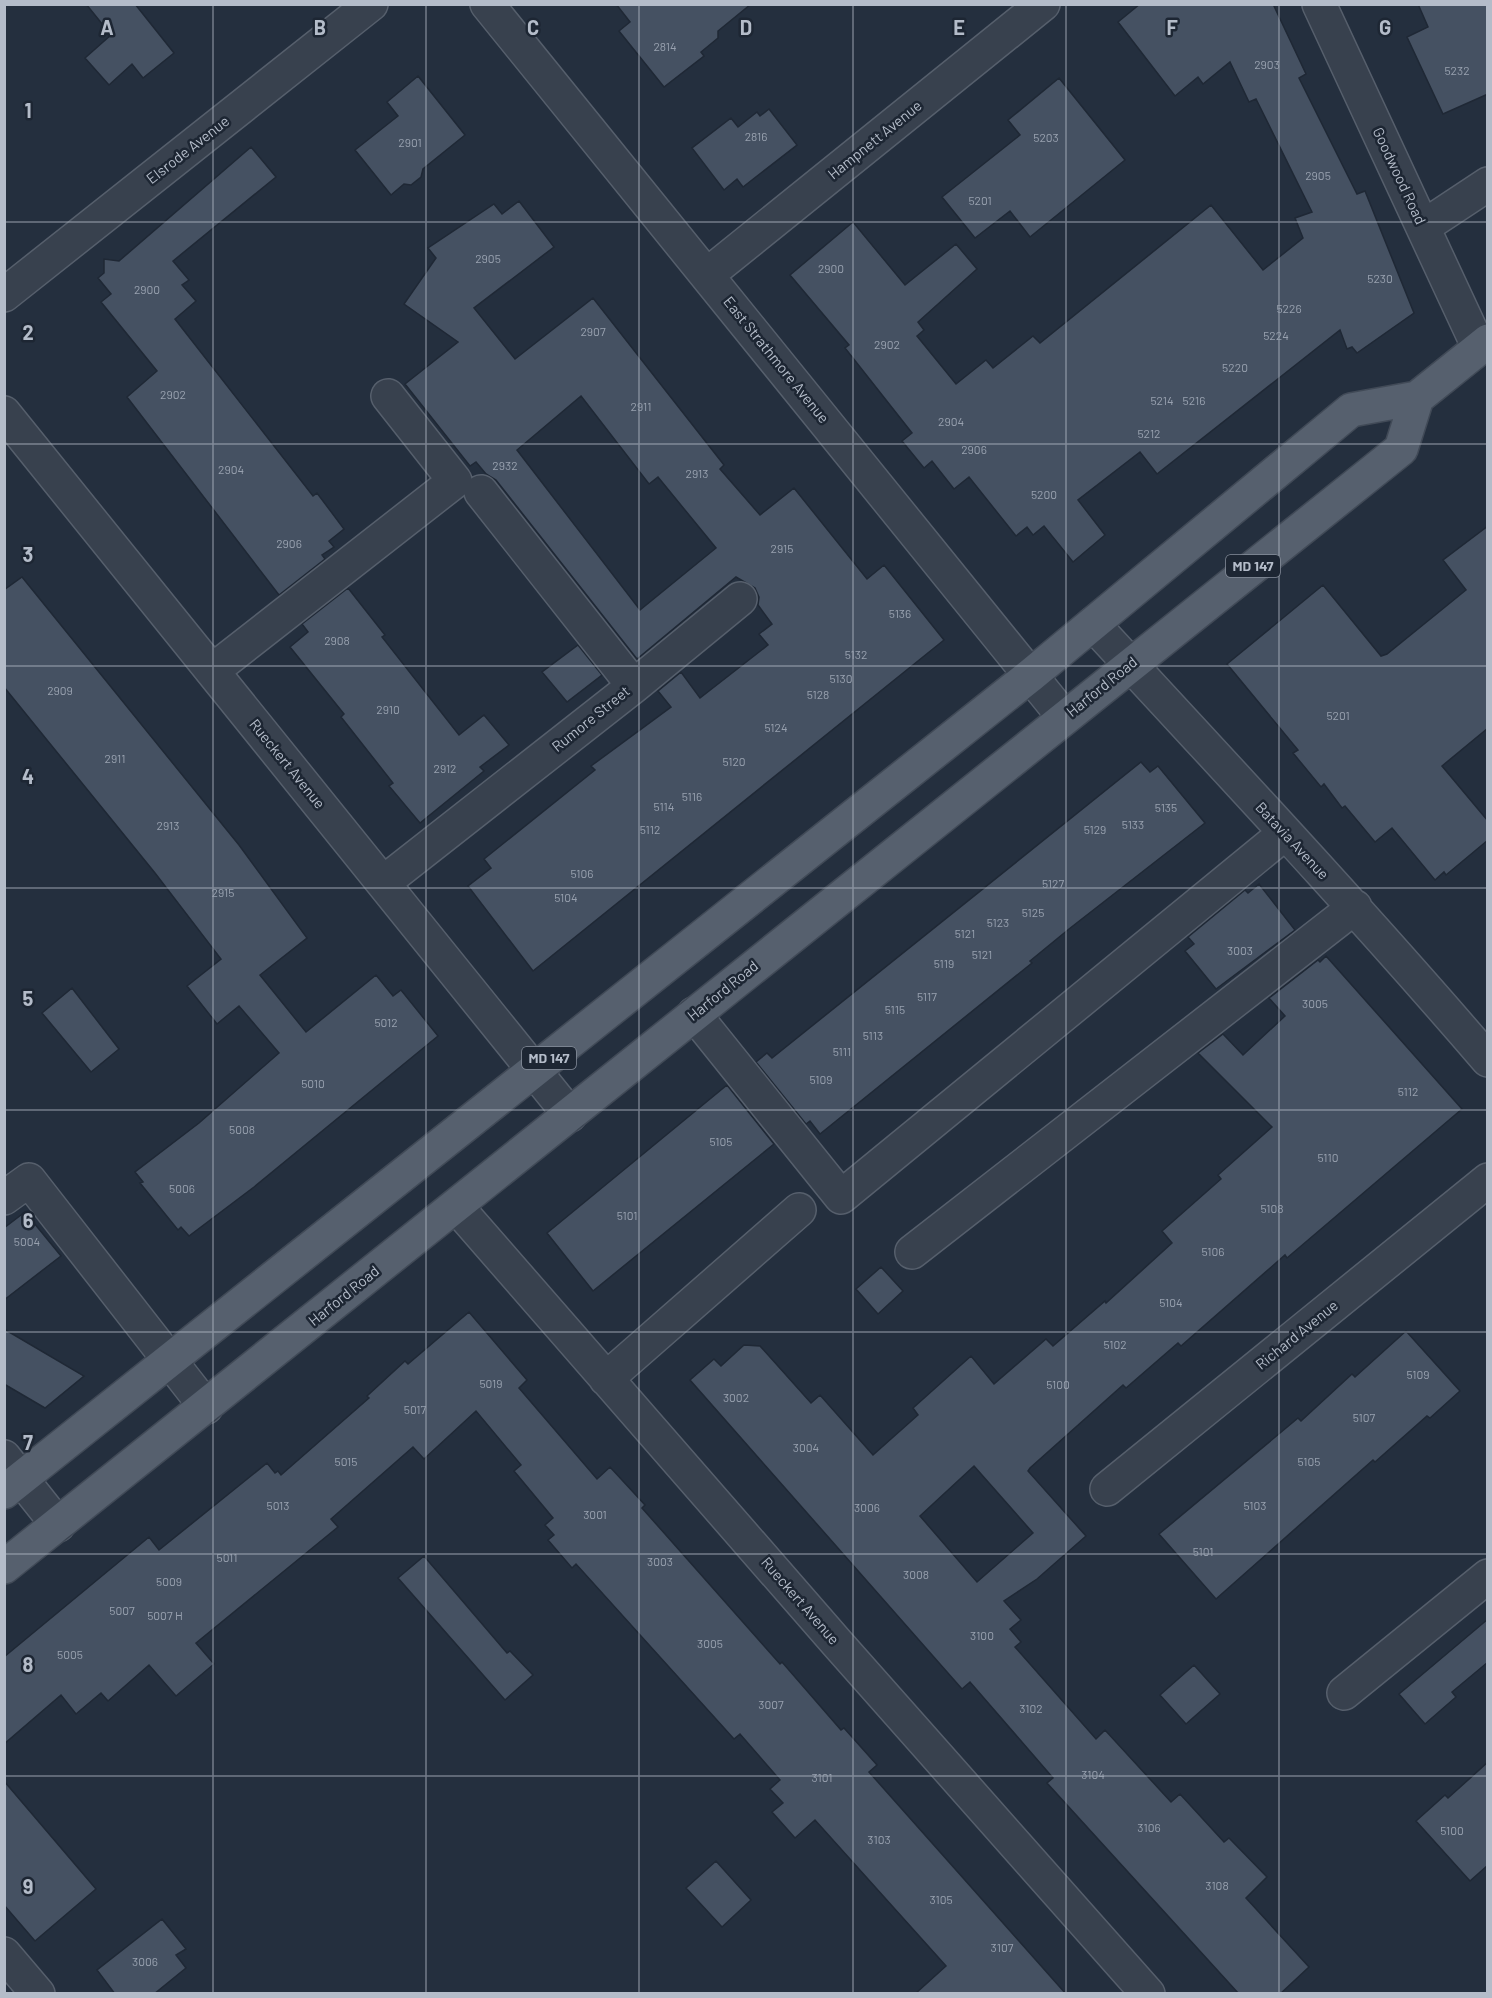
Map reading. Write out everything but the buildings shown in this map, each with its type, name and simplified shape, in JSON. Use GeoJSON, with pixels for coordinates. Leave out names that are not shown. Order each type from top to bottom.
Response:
{"type":"FeatureCollection","features":[{"type":"Feature","properties":{"kind":"main road","name":"MD 147"},"geometry":{"type":"LineString","coordinates":[[10,1476],[170,1360],[1031,675],[1351,410],[1417,398],[1484,345]]}},
{"type":"Feature","properties":{"kind":"main road","name":"Harford Road"},"geometry":{"type":"LineString","coordinates":[[4,1568],[1401,449],[1417,398]]}},
{"type":"Feature","properties":{"kind":"street","name":"Elsrode Avenue"},"geometry":{"type":"LineString","coordinates":[[4,295],[371,4]]}},
{"type":"Feature","properties":{"kind":"street","name":"East Strathmore Avenue"},"geometry":{"type":"LineString","coordinates":[[487,4],[1064,717]]}},
{"type":"Feature","properties":{"kind":"street","name":"Hampnett Avenue"},"geometry":{"type":"LineString","coordinates":[[706,275],[1043,4]]}},
{"type":"Feature","properties":{"kind":"street","name":"Goodwood Road"},"geometry":{"type":"LineString","coordinates":[[1319,4],[1423,227],[1484,345]]}},
{"type":"Feature","properties":{"kind":"street"},"geometry":{"type":"LineString","coordinates":[[1423,227],[1488,184]]}},
{"type":"Feature","properties":{"kind":"street"},"geometry":{"type":"LineString","coordinates":[[212,671],[455,481],[388,396]]}},
{"type":"Feature","properties":{"kind":"street","name":"Rueckert Avenue"},"geometry":{"type":"LineString","coordinates":[[4,413],[570,1115]]}},
{"type":"Feature","properties":{"kind":"street","name":"Rumore Street"},"geometry":{"type":"LineString","coordinates":[[383,883],[634,686],[481,492]]}},
{"type":"Feature","properties":{"kind":"street"},"geometry":{"type":"LineString","coordinates":[[634,686],[740,599]]}},
{"type":"Feature","properties":{"kind":"street","name":"Batavia Avenue"},"geometry":{"type":"LineString","coordinates":[[1093,624],[1284,834],[1355,907],[1488,1060]]}},
{"type":"Feature","properties":{"kind":"street"},"geometry":{"type":"LineString","coordinates":[[694,1014],[841,1197],[1284,834]]}},
{"type":"Feature","properties":{"kind":"street"},"geometry":{"type":"LineString","coordinates":[[912,1252],[1355,907]]}},
{"type":"Feature","properties":{"kind":"street"},"geometry":{"type":"LineString","coordinates":[[4,1198],[29,1180],[206,1407]]}},
{"type":"Feature","properties":{"kind":"street","name":"Richard Avenue"},"geometry":{"type":"LineString","coordinates":[[1107,1490],[1488,1180]]}},
{"type":"Feature","properties":{"kind":"street","name":"Rueckert Avenue"},"geometry":{"type":"LineString","coordinates":[[456,1206],[1148,1994]]}},
{"type":"Feature","properties":{"kind":"street"},"geometry":{"type":"LineString","coordinates":[[606,1379],[800,1210]]}},
{"type":"Feature","properties":{"kind":"street"},"geometry":{"type":"LineString","coordinates":[[10,1476],[58,1525]]}},
{"type":"Feature","properties":{"kind":"street"},"geometry":{"type":"LineString","coordinates":[[1344,1693],[1488,1575]]}},
{"type":"Feature","properties":{"kind":"street"},"geometry":{"type":"LineString","coordinates":[[4,1953],[38,1994]]}}]}
